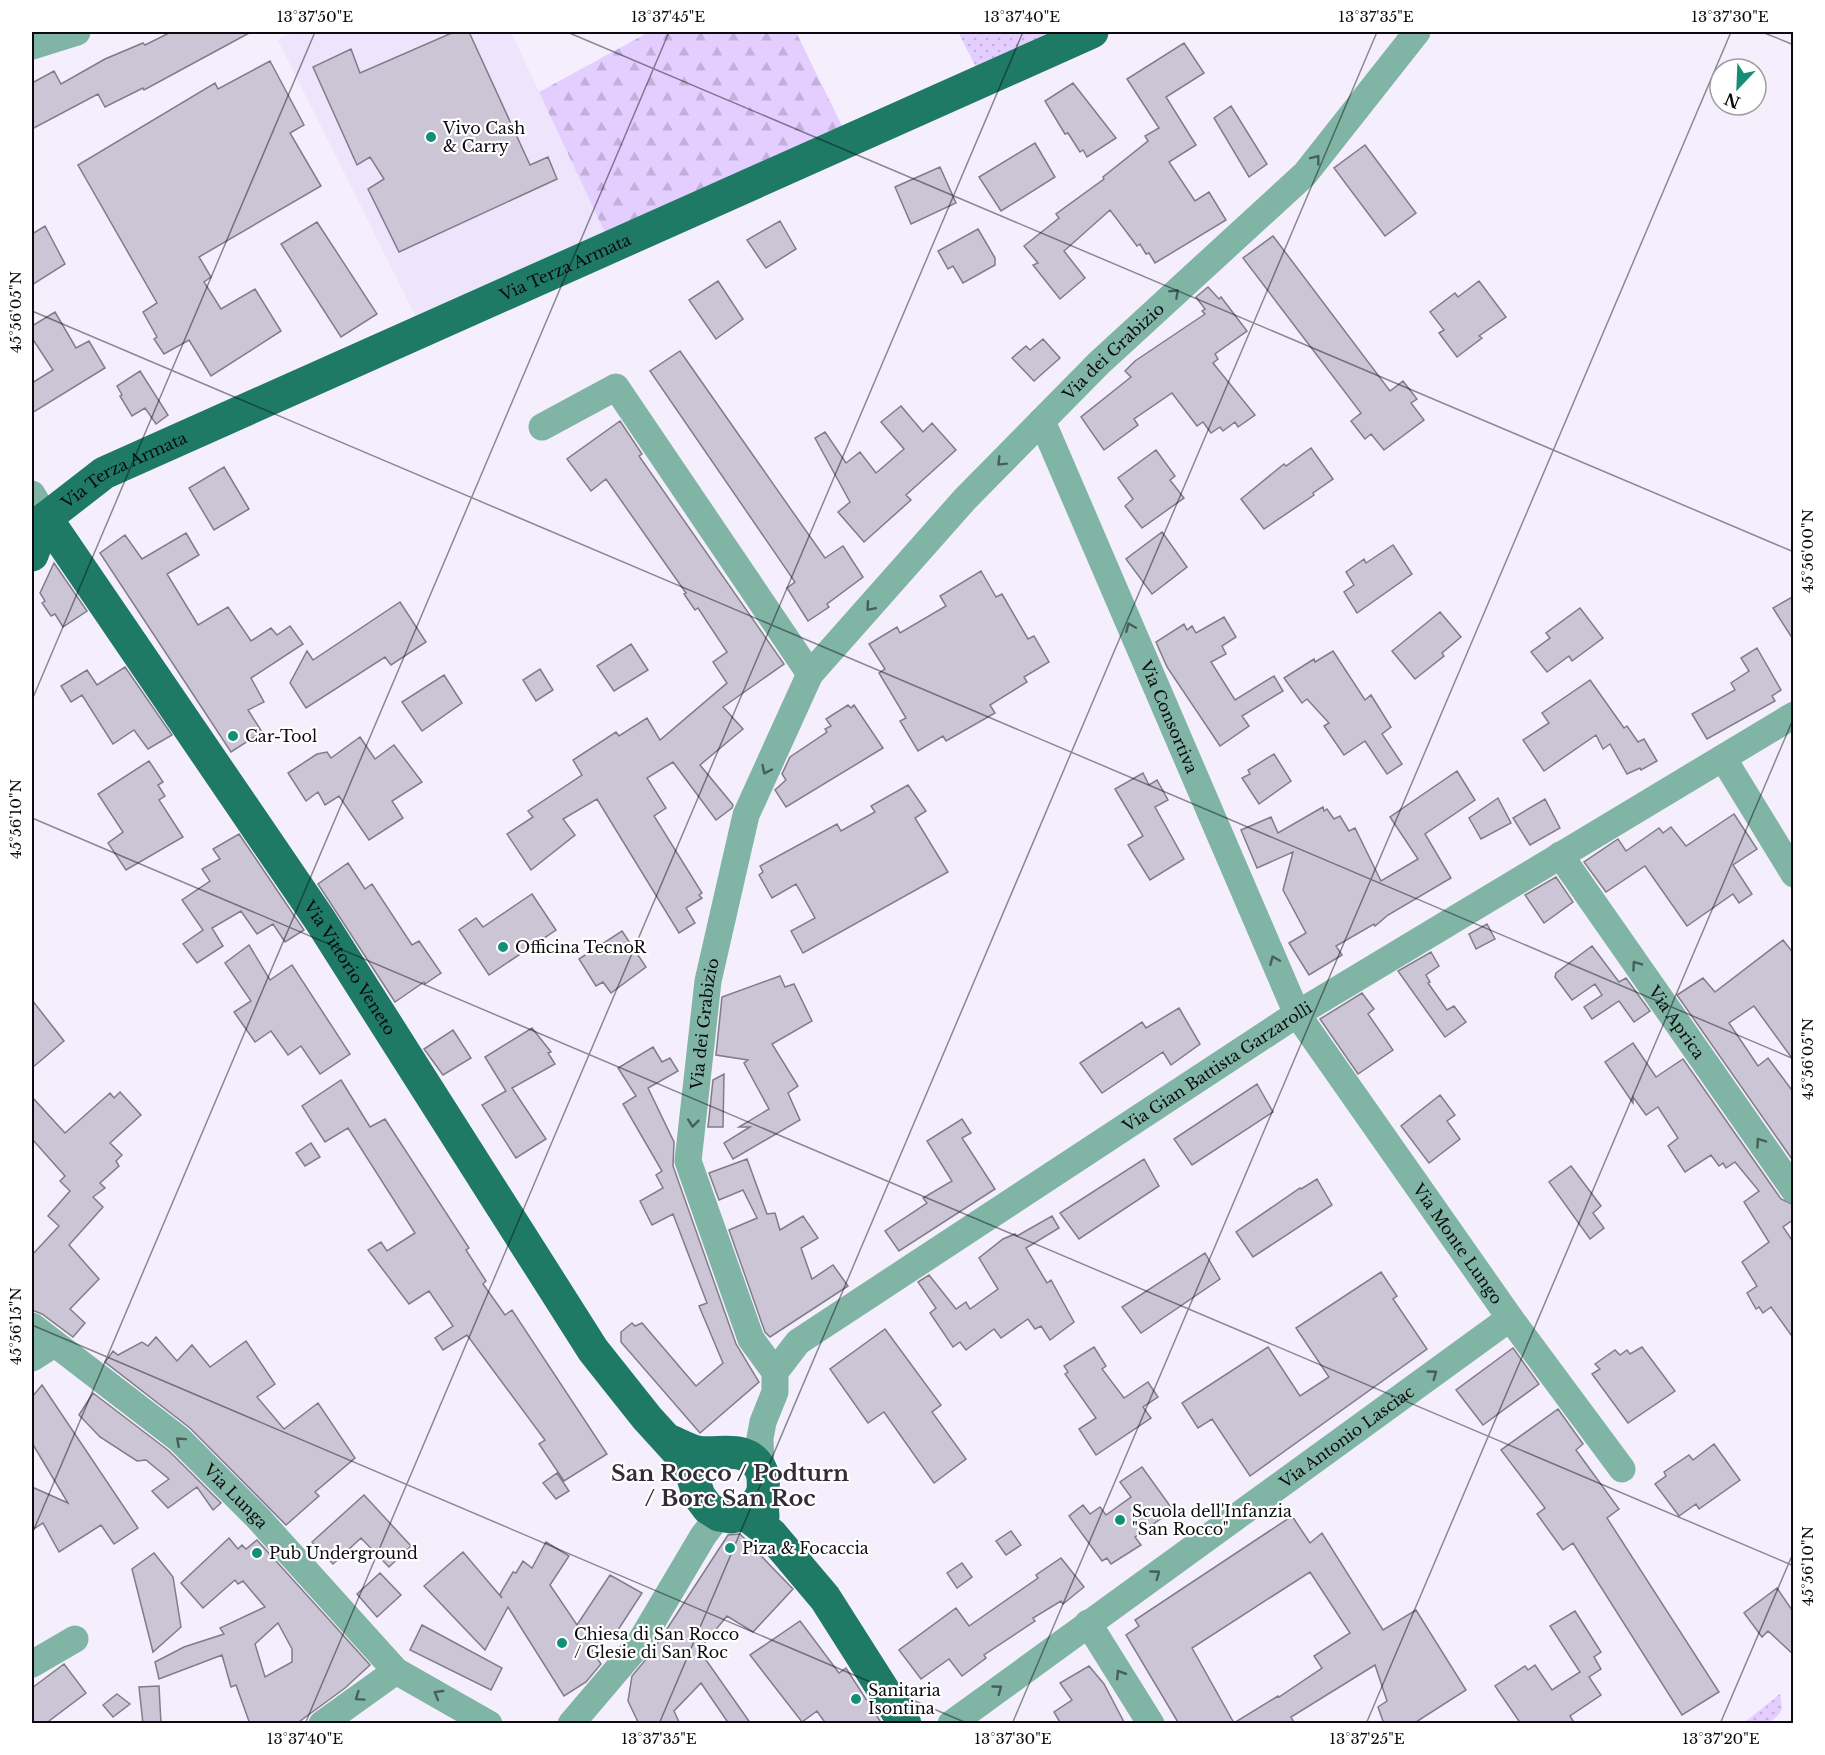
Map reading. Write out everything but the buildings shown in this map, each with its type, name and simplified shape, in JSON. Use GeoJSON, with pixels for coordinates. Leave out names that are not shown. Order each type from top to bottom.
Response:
{"type":"FeatureCollection","features":[{"type":"Feature","properties":{"kind":"main road","name":"Via Terza Armata"},"geometry":{"type":"LineString","coordinates":[[39,506],[104,473],[1092,32]]}},
{"type":"Feature","properties":{"kind":"main road"},"geometry":{"type":"LineString","coordinates":[[32,555],[39,506]]}},
{"type":"Feature","properties":{"kind":"main road","name":"Via Vittorio Veneto"},"geometry":{"type":"LineString","coordinates":[[39,506],[320,920],[593,1350],[647,1418],[688,1463],[727,1503],[771,1534],[825,1598],[906,1724]]}},
{"type":"Feature","properties":{"kind":"main road","name":"Via Vittorio Veneto"},"geometry":{"type":"LineString","coordinates":[[670,1441],[694,1451],[741,1452],[753,1460],[727,1503]]}},
{"type":"Feature","properties":{"kind":"main road"},"geometry":{"type":"LineString","coordinates":[[723,1452],[699,1471],[727,1503]]}},
{"type":"Feature","properties":{"kind":"street"},"geometry":{"type":"LineString","coordinates":[[32,46],[77,32]]}},
{"type":"Feature","properties":{"kind":"street","name":"Via dei Grabizio"},"geometry":{"type":"LineString","coordinates":[[775,1372],[751,1339],[688,1161],[708,981],[746,815],[810,674],[965,499],[1099,363],[1305,174],[1417,32]]}},
{"type":"Feature","properties":{"kind":"street"},"geometry":{"type":"LineString","coordinates":[[542,427],[616,387],[810,674]]}},
{"type":"Feature","properties":{"kind":"street","name":"Via Consortiva"},"geometry":{"type":"LineString","coordinates":[[1042,421],[1297,1014]]}},
{"type":"Feature","properties":{"kind":"street","name":"Via Gian Battista Garzarolli"},"geometry":{"type":"LineString","coordinates":[[775,1372],[798,1342],[1297,1014],[1794,715]]}},
{"type":"Feature","properties":{"kind":"street"},"geometry":{"type":"LineString","coordinates":[[1723,758],[1794,874]]}},
{"type":"Feature","properties":{"kind":"street","name":"Via Aprica"},"geometry":{"type":"LineString","coordinates":[[1560,855],[1794,1190]]}},
{"type":"Feature","properties":{"kind":"street","name":"Via Monte Lungo"},"geometry":{"type":"LineString","coordinates":[[1297,1014],[1510,1318],[1622,1469]]}},
{"type":"Feature","properties":{"kind":"street","name":"Via Antonio Lasciac"},"geometry":{"type":"LineString","coordinates":[[951,1724],[1510,1318]]}},
{"type":"Feature","properties":{"kind":"street","name":"Via Lunga"},"geometry":{"type":"LineString","coordinates":[[32,1326],[43,1351],[179,1439],[258,1518],[396,1671],[489,1724]]}},
{"type":"Feature","properties":{"kind":"street"},"geometry":{"type":"LineString","coordinates":[[571,1724],[639,1644],[727,1503],[759,1447],[763,1422],[776,1392],[775,1372]]}},
{"type":"Feature","properties":{"kind":"street"},"geometry":{"type":"LineString","coordinates":[[723,1452],[747,1439],[763,1422]]}},
{"type":"Feature","properties":{"kind":"street"},"geometry":{"type":"LineString","coordinates":[[1088,1623],[1151,1724]]}},
{"type":"Feature","properties":{"kind":"street"},"geometry":{"type":"LineString","coordinates":[[32,1664],[75,1639]]}},
{"type":"Feature","properties":{"kind":"street"},"geometry":{"type":"LineString","coordinates":[[322,1724],[396,1671]]}},
{"type":"Feature","properties":{"kind":"shaded area"},"geometry":{"type":"Polygon","coordinates":[[[293,32],[511,32],[606,235],[416,317],[278,40],[293,32]]]}},
{"type":"Feature","properties":{"kind":"green space"},"geometry":{"type":"Polygon","coordinates":[[[649,32],[796,32],[843,128],[606,235],[539,92],[649,32]]]}},
{"type":"Feature","properties":{"kind":"green space"},"geometry":{"type":"Polygon","coordinates":[[[958,32],[1055,32],[976,67],[958,32]]]}},
{"type":"Feature","properties":{"kind":"green space"},"geometry":{"type":"Polygon","coordinates":[[[1780,1694],[1782,1708],[1772,1721],[1757,1724],[1746,1721],[1780,1694]]]}},
{"type":"Feature","properties":{"kind":"place","name":"Vivo Cash & Carry"},"geometry":{"type":"Point","coordinates":[431,137]}},
{"type":"Feature","properties":{"kind":"place","name":"Car-Tool"},"geometry":{"type":"Point","coordinates":[233,736]}},
{"type":"Feature","properties":{"kind":"place","name":"Officina TecnoR"},"geometry":{"type":"Point","coordinates":[503,947]}},
{"type":"Feature","properties":{"kind":"place","name":"Scuola dell'Infanzia \"San Rocco\""},"geometry":{"type":"Point","coordinates":[1120,1520]}},
{"type":"Feature","properties":{"kind":"place","name":"Piza & Focaccia"},"geometry":{"type":"Point","coordinates":[730,1548]}},
{"type":"Feature","properties":{"kind":"place","name":"Pub Underground"},"geometry":{"type":"Point","coordinates":[257,1553]}},
{"type":"Feature","properties":{"kind":"place","name":"Chiesa di San Rocco / Glesie di San Roc"},"geometry":{"type":"Point","coordinates":[562,1643]}},
{"type":"Feature","properties":{"kind":"place","name":"Sanitaria Isontina"},"geometry":{"type":"Point","coordinates":[856,1699]}},
{"type":"Feature","properties":{"kind":"district","name":"San Rocco / Podturn / Borc San Roc"},"geometry":{"type":"Point","coordinates":[730,1486]}}]}
